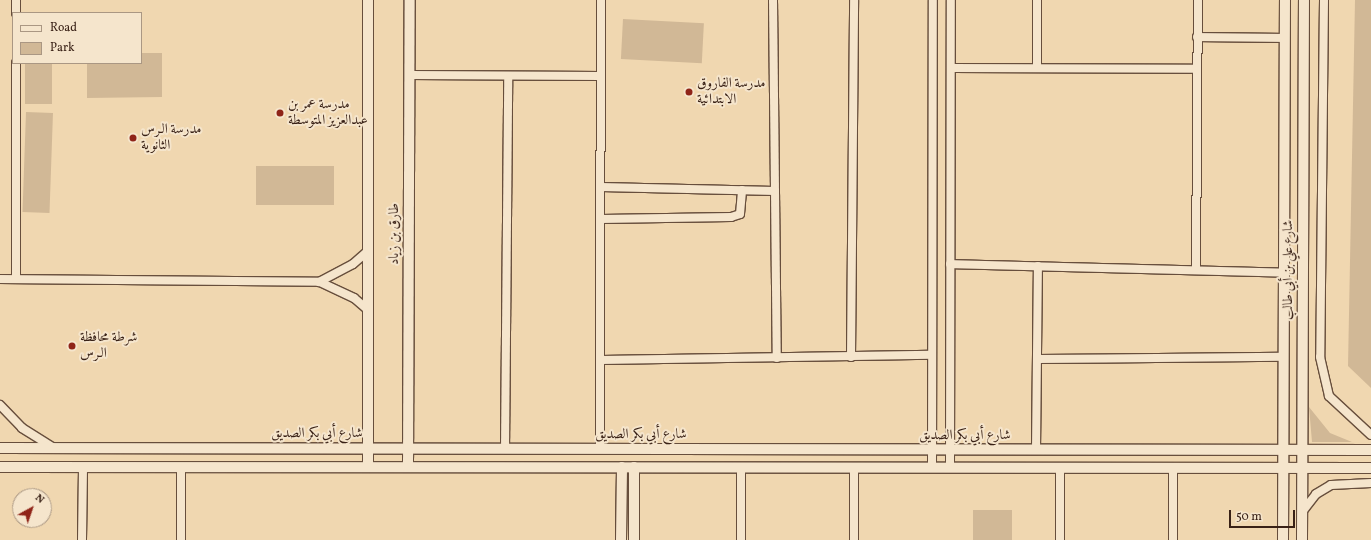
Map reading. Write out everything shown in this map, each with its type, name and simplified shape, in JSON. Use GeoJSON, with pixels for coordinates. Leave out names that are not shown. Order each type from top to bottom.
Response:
{"type":"FeatureCollection","features":[{"type":"Feature","properties":{"kind":"street"},"geometry":{"type":"LineString","coordinates":[[16,0],[16,12]]}},
{"type":"Feature","properties":{"kind":"street","name":"طارق بن زياد"},"geometry":{"type":"LineString","coordinates":[[368,0],[368,467]]}},
{"type":"Feature","properties":{"kind":"street","name":"طارق بن زياد"},"geometry":{"type":"LineString","coordinates":[[408,467],[410,0]]}},
{"type":"Feature","properties":{"kind":"street"},"geometry":{"type":"LineString","coordinates":[[600,449],[601,0]]}},
{"type":"Feature","properties":{"kind":"street"},"geometry":{"type":"LineString","coordinates":[[772,0],[777,358]]}},
{"type":"Feature","properties":{"kind":"street"},"geometry":{"type":"LineString","coordinates":[[851,357],[854,0]]}},
{"type":"Feature","properties":{"kind":"street"},"geometry":{"type":"LineString","coordinates":[[932,468],[933,0]]}},
{"type":"Feature","properties":{"kind":"street"},"geometry":{"type":"LineString","coordinates":[[950,468],[951,0]]}},
{"type":"Feature","properties":{"kind":"street"},"geometry":{"type":"LineString","coordinates":[[1036,68],[1037,0]]}},
{"type":"Feature","properties":{"kind":"street"},"geometry":{"type":"LineString","coordinates":[[1196,270],[1198,0]]}},
{"type":"Feature","properties":{"kind":"street","name":"شارع علي بن أبي طالب"},"geometry":{"type":"LineString","coordinates":[[1283,540],[1282,467],[1284,357],[1285,0]]}},
{"type":"Feature","properties":{"kind":"street","name":"شارع علي بن أبي طالب"},"geometry":{"type":"LineString","coordinates":[[1302,540],[1304,0]]}},
{"type":"Feature","properties":{"kind":"street"},"geometry":{"type":"LineString","coordinates":[[1324,0],[1320,357],[1330,396],[1371,435]]}},
{"type":"Feature","properties":{"kind":"street"},"geometry":{"type":"LineString","coordinates":[[1198,38],[1285,38]]}},
{"type":"Feature","properties":{"kind":"street"},"geometry":{"type":"LineString","coordinates":[[16,64],[16,279]]}},
{"type":"Feature","properties":{"kind":"street"},"geometry":{"type":"LineString","coordinates":[[951,68],[1197,69]]}},
{"type":"Feature","properties":{"kind":"street"},"geometry":{"type":"LineString","coordinates":[[410,75],[601,76]]}},
{"type":"Feature","properties":{"kind":"street"},"geometry":{"type":"LineString","coordinates":[[505,448],[508,76]]}},
{"type":"Feature","properties":{"kind":"street"},"geometry":{"type":"LineString","coordinates":[[600,187],[775,191]]}},
{"type":"Feature","properties":{"kind":"street"},"geometry":{"type":"LineString","coordinates":[[601,219],[731,217],[740,214],[742,208],[742,190]]}},
{"type":"Feature","properties":{"kind":"street"},"geometry":{"type":"LineString","coordinates":[[319,282],[353,264],[368,251]]}},
{"type":"Feature","properties":{"kind":"street"},"geometry":{"type":"LineString","coordinates":[[950,264],[1284,273]]}},
{"type":"Feature","properties":{"kind":"street"},"geometry":{"type":"LineString","coordinates":[[1036,450],[1038,266]]}},
{"type":"Feature","properties":{"kind":"street"},"geometry":{"type":"LineString","coordinates":[[0,278],[319,282],[354,298],[368,310]]}},
{"type":"Feature","properties":{"kind":"street"},"geometry":{"type":"LineString","coordinates":[[600,360],[932,355]]}},
{"type":"Feature","properties":{"kind":"street"},"geometry":{"type":"LineString","coordinates":[[1037,359],[1284,357]]}},
{"type":"Feature","properties":{"kind":"street"},"geometry":{"type":"LineString","coordinates":[[0,405],[22,428],[54,448]]}},
{"type":"Feature","properties":{"kind":"street","name":"شارع أبي بكر الصديق"},"geometry":{"type":"LineString","coordinates":[[0,448],[1371,450]]}},
{"type":"Feature","properties":{"kind":"street"},"geometry":{"type":"LineString","coordinates":[[0,467],[1371,468]]}},
{"type":"Feature","properties":{"kind":"street"},"geometry":{"type":"LineString","coordinates":[[82,540],[83,467]]}},
{"type":"Feature","properties":{"kind":"street"},"geometry":{"type":"LineString","coordinates":[[181,540],[182,467]]}},
{"type":"Feature","properties":{"kind":"street"},"geometry":{"type":"LineString","coordinates":[[621,540],[622,467]]}},
{"type":"Feature","properties":{"kind":"street"},"geometry":{"type":"LineString","coordinates":[[634,467],[634,540]]}},
{"type":"Feature","properties":{"kind":"street"},"geometry":{"type":"LineString","coordinates":[[741,468],[741,540]]}},
{"type":"Feature","properties":{"kind":"street"},"geometry":{"type":"LineString","coordinates":[[854,468],[854,540]]}},
{"type":"Feature","properties":{"kind":"street"},"geometry":{"type":"LineString","coordinates":[[1060,468],[1060,540]]}},
{"type":"Feature","properties":{"kind":"street"},"geometry":{"type":"LineString","coordinates":[[1172,540],[1173,468]]}},
{"type":"Feature","properties":{"kind":"street"},"geometry":{"type":"LineString","coordinates":[[1302,512],[1316,494],[1331,485],[1371,483]]}},
{"type":"Feature","properties":{"kind":"green space"},"geometry":{"type":"Polygon","coordinates":[[[1355,0],[1371,0],[1371,388],[1348,366],[1355,0]]]}},
{"type":"Feature","properties":{"kind":"green space"},"geometry":{"type":"Polygon","coordinates":[[[623,19],[704,23],[702,63],[621,59],[623,19]]]}},
{"type":"Feature","properties":{"kind":"green space"},"geometry":{"type":"Polygon","coordinates":[[[142,53],[162,53],[162,97],[87,98],[87,64],[142,64],[142,53]]]}},
{"type":"Feature","properties":{"kind":"green space"},"geometry":{"type":"Polygon","coordinates":[[[25,64],[52,64],[52,104],[25,104],[25,64]]]}},
{"type":"Feature","properties":{"kind":"green space"},"geometry":{"type":"Polygon","coordinates":[[[26,112],[53,113],[49,213],[23,212],[26,112]]]}},
{"type":"Feature","properties":{"kind":"green space"},"geometry":{"type":"Polygon","coordinates":[[[256,166],[334,166],[334,205],[256,205],[256,166]]]}},
{"type":"Feature","properties":{"kind":"green space"},"geometry":{"type":"Polygon","coordinates":[[[1309,407],[1330,433],[1352,442],[1312,442],[1309,407]]]}},
{"type":"Feature","properties":{"kind":"green space"},"geometry":{"type":"Polygon","coordinates":[[[973,510],[1012,510],[1012,540],[973,540],[973,510]]]}},
{"type":"Feature","properties":{"kind":"place","name":"مدرسة الفاروق الابتدائية"},"geometry":{"type":"Point","coordinates":[689,92]}},
{"type":"Feature","properties":{"kind":"place","name":"مدرسة عمر بن عبدالعزيز المتوسطة"},"geometry":{"type":"Point","coordinates":[280,113]}},
{"type":"Feature","properties":{"kind":"place","name":"مدرسة الـرس الثانوية"},"geometry":{"type":"Point","coordinates":[133,138]}},
{"type":"Feature","properties":{"kind":"place","name":"شرطة محافظة الـرس"},"geometry":{"type":"Point","coordinates":[72,346]}}]}
